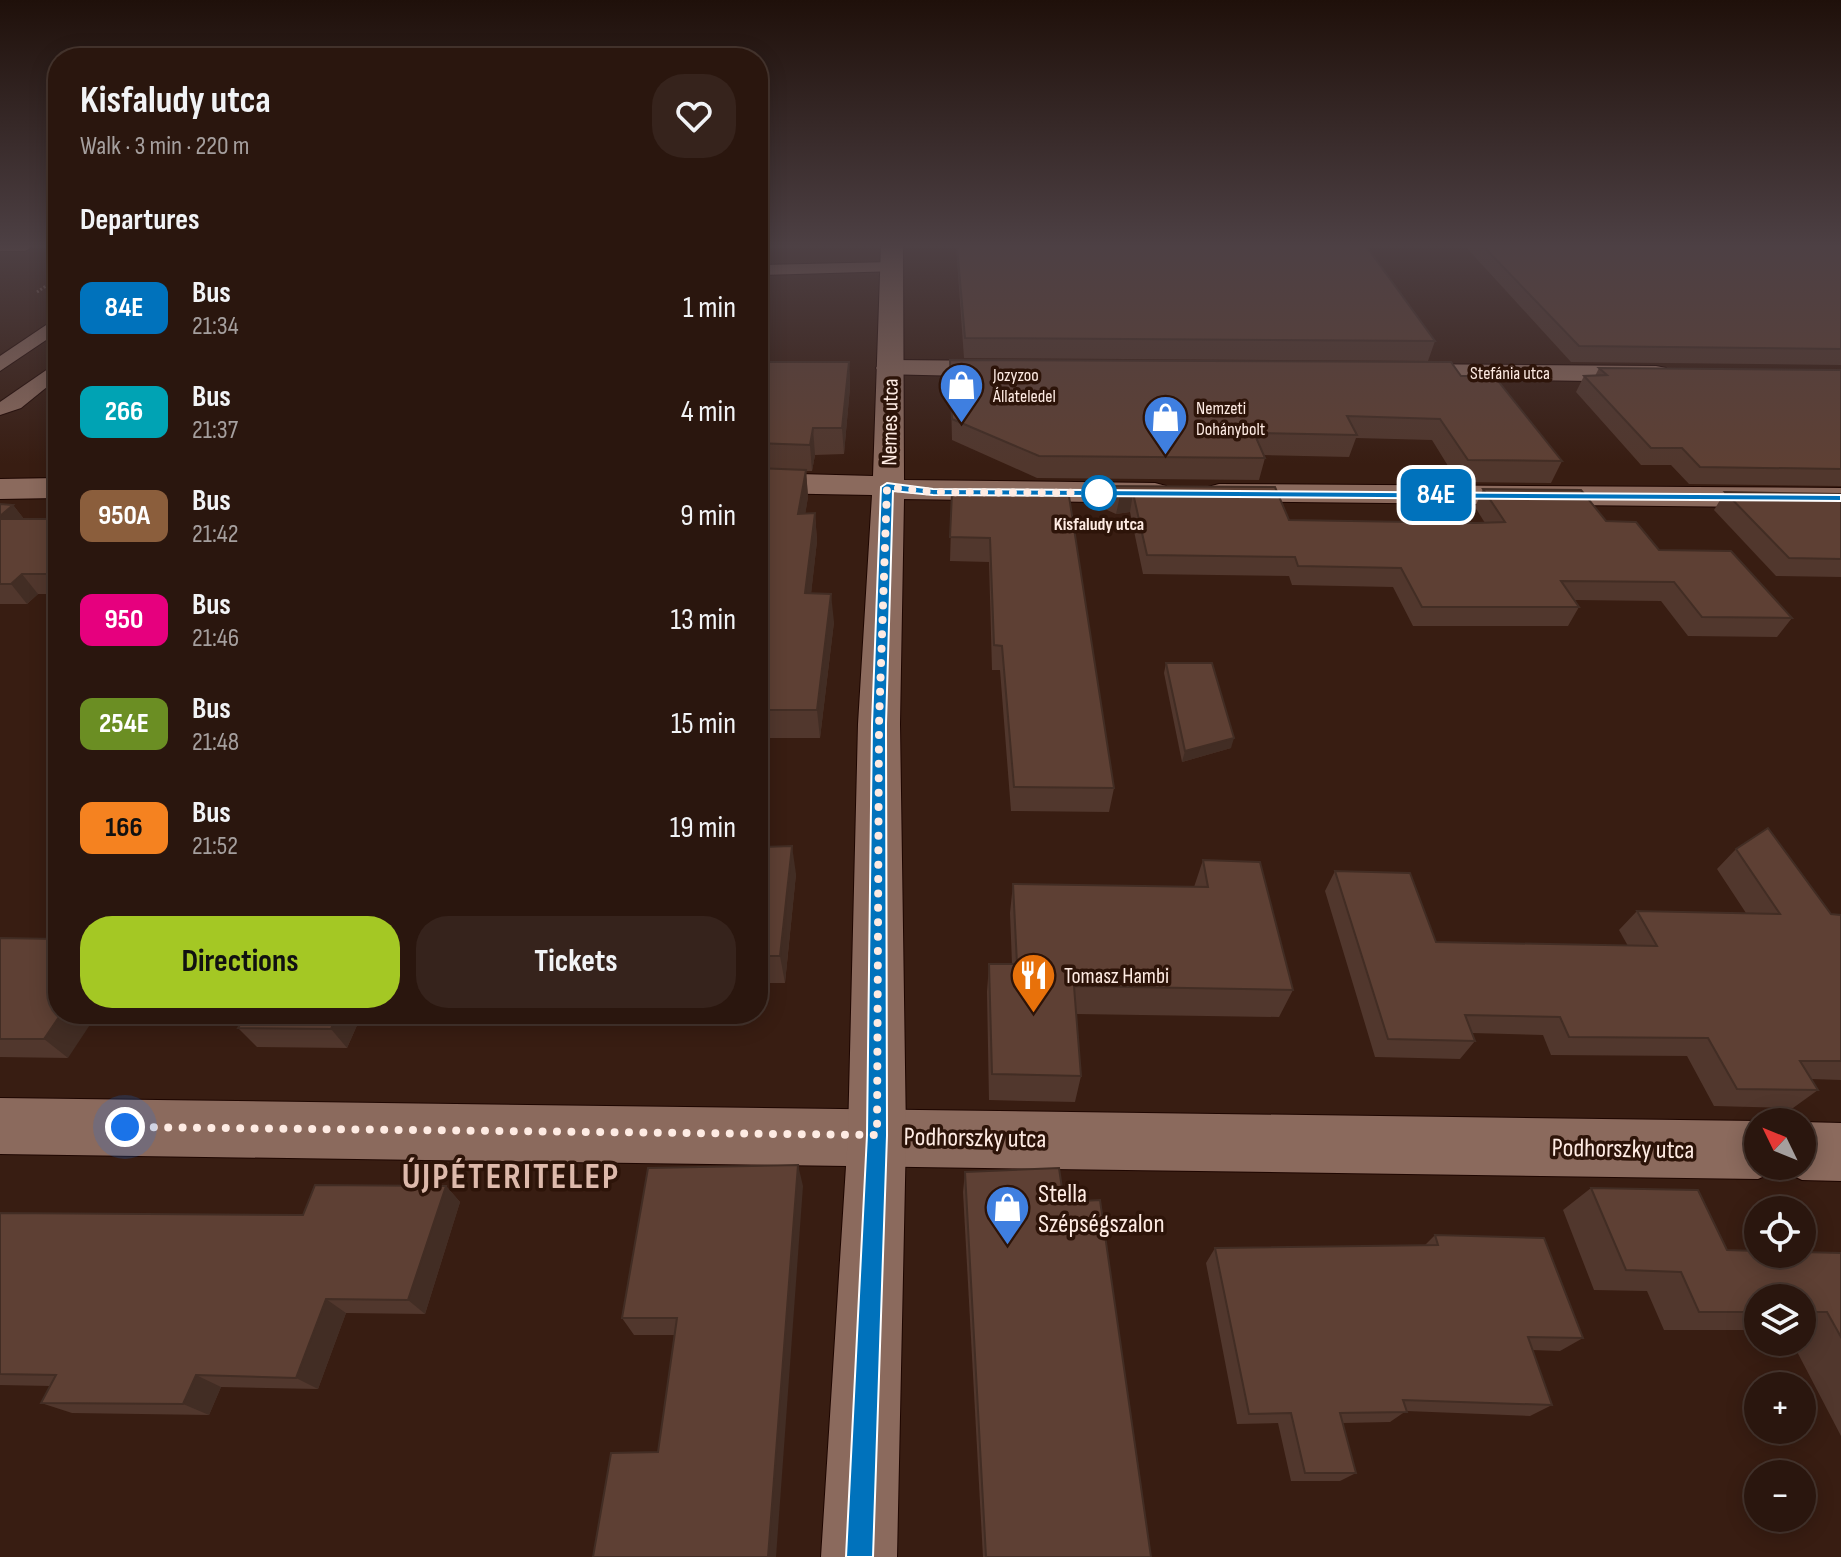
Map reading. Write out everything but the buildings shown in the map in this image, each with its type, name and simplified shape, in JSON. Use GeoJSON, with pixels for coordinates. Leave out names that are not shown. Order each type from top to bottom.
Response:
{"type":"FeatureCollection","features":[{"type":"Feature","properties":{"kind":"street","name":"Nemes utca"},"geometry":{"type":"LineString","coordinates":[[859,1557],[877,1135],[879,724],[891,319]]}},
{"type":"Feature","properties":{"kind":"street"},"geometry":{"type":"LineString","coordinates":[[890,368],[1033,369]]}},
{"type":"Feature","properties":{"kind":"street","name":"Stefánia utca"},"geometry":{"type":"LineString","coordinates":[[1382,372],[1683,374]]}},
{"type":"Feature","properties":{"kind":"street"},"geometry":{"type":"LineString","coordinates":[[768,483],[887,487],[933,492],[1841,498]]}},
{"type":"Feature","properties":{"kind":"street"},"geometry":{"type":"LineString","coordinates":[[0,489],[48,488]]}},
{"type":"Feature","properties":{"kind":"street","name":"Podhorszky utca"},"geometry":{"type":"LineString","coordinates":[[0,1126],[877,1135],[1744,1150]]}},
{"type":"Feature","properties":{"kind":"street"},"geometry":{"type":"LineString","coordinates":[[1816,1151],[1841,1152]]}},
{"type":"Feature","properties":{"kind":"lane"},"geometry":{"type":"LineString","coordinates":[[0,365],[48,330]]}},
{"type":"Feature","properties":{"kind":"lane"},"geometry":{"type":"LineString","coordinates":[[0,409],[14,404],[48,376]]}},
{"type":"Feature","properties":{"kind":"bus line","name":"84E"},"geometry":{"type":"LineString","coordinates":[[859,1557],[877,1135],[879,724],[887,487],[933,492],[1841,498]]}},
{"type":"Feature","properties":{"kind":"place","name":"Jozyzoo Állateledel"},"geometry":{"type":"Point","coordinates":[962,424]}},
{"type":"Feature","properties":{"kind":"place","name":"Nemzeti Dohánybolt"},"geometry":{"type":"Point","coordinates":[1165,457]}},
{"type":"Feature","properties":{"kind":"place","name":"Kisfaludy utca"},"geometry":{"type":"Point","coordinates":[1099,493]}},
{"type":"Feature","properties":{"kind":"place","name":"Tomasz Hambi"},"geometry":{"type":"Point","coordinates":[1033,1014]}},
{"type":"Feature","properties":{"kind":"place","name":"Stella Szépségszalon"},"geometry":{"type":"Point","coordinates":[1007,1247]}},
{"type":"Feature","properties":{"kind":"district","name":"ÚJPÉTERITELEP"},"geometry":{"type":"Point","coordinates":[511,1175]}},
{"type":"Feature","properties":{"kind":"route"},"geometry":{"type":"LineString","coordinates":[[125,1127],[877,1135],[879,724],[887,487],[933,492],[1099,493]]}}]}
